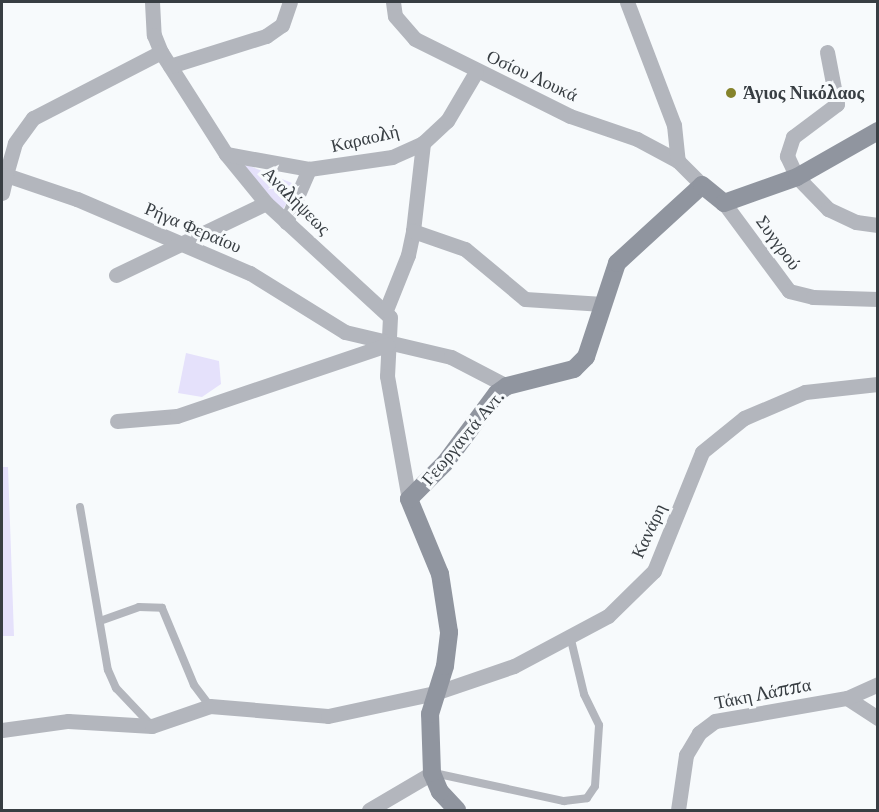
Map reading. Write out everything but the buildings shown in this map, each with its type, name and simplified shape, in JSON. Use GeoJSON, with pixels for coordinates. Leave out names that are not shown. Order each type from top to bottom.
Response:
{"type":"FeatureCollection","features":[{"type":"Feature","properties":{"kind":"main road"},"geometry":{"type":"LineString","coordinates":[[702,185],[724,203],[797,177],[878,131]]}},
{"type":"Feature","properties":{"kind":"main road","name":"Γεωργαντά Αντ."},"geometry":{"type":"LineString","coordinates":[[409,499],[507,386],[574,369],[586,357],[617,263],[702,185]]}},
{"type":"Feature","properties":{"kind":"main road"},"geometry":{"type":"LineString","coordinates":[[409,499],[440,574],[448,632],[435,693],[428,745],[432,772],[440,792],[457,810]]}},
{"type":"Feature","properties":{"kind":"street","name":"Αναλήψεως"},"geometry":{"type":"LineString","coordinates":[[152,2],[154,35],[161,51],[226,154],[266,203],[386,309]]}},
{"type":"Feature","properties":{"kind":"street"},"geometry":{"type":"LineString","coordinates":[[170,66],[266,36],[282,25],[290,2]]}},
{"type":"Feature","properties":{"kind":"street","name":"Οσίου Λουκά"},"geometry":{"type":"LineString","coordinates":[[393,2],[403,29],[476,72],[678,160]]}},
{"type":"Feature","properties":{"kind":"street"},"geometry":{"type":"LineString","coordinates":[[627,2],[674,125],[678,160],[702,185]]}},
{"type":"Feature","properties":{"kind":"street"},"geometry":{"type":"LineString","coordinates":[[2,193],[15,143],[33,118],[52,106],[161,51]]}},
{"type":"Feature","properties":{"kind":"street"},"geometry":{"type":"LineString","coordinates":[[827,51],[837,104],[790,141],[787,156],[797,177],[828,209],[856,222],[878,225]]}},
{"type":"Feature","properties":{"kind":"street","name":"Καραολή"},"geometry":{"type":"LineString","coordinates":[[226,154],[309,169],[359,164],[423,143],[447,121],[476,72]]}},
{"type":"Feature","properties":{"kind":"street"},"geometry":{"type":"LineString","coordinates":[[409,499],[398,455],[387,345],[391,326],[386,309],[408,255],[423,143]]}},
{"type":"Feature","properties":{"kind":"street"},"geometry":{"type":"LineString","coordinates":[[286,222],[309,169]]}},
{"type":"Feature","properties":{"kind":"street","name":"Ρήγα Φεραίου"},"geometry":{"type":"LineString","coordinates":[[6,175],[77,199],[174,244],[250,273],[345,332],[387,345],[451,357],[507,386]]}},
{"type":"Feature","properties":{"kind":"street"},"geometry":{"type":"LineString","coordinates":[[116,275],[174,244],[266,203]]}},
{"type":"Feature","properties":{"kind":"street","name":"Συγγρού"},"geometry":{"type":"LineString","coordinates":[[724,203],[789,291],[801,296],[878,299]]}},
{"type":"Feature","properties":{"kind":"street"},"geometry":{"type":"LineString","coordinates":[[413,231],[465,249],[525,299],[603,304]]}},
{"type":"Feature","properties":{"kind":"street"},"geometry":{"type":"LineString","coordinates":[[117,421],[177,416],[387,345]]}},
{"type":"Feature","properties":{"kind":"street","name":"Κανάρη"},"geometry":{"type":"LineString","coordinates":[[210,706],[328,716],[435,693],[571,640],[608,616],[654,571],[702,452],[744,418],[772,404],[830,386],[878,384]]}},
{"type":"Feature","properties":{"kind":"street","name":"Τάκη Λάππα"},"geometry":{"type":"LineString","coordinates":[[678,810],[686,755],[699,733],[715,721],[847,698],[878,684]]}},
{"type":"Feature","properties":{"kind":"street"},"geometry":{"type":"LineString","coordinates":[[847,698],[878,718]]}},
{"type":"Feature","properties":{"kind":"street"},"geometry":{"type":"LineString","coordinates":[[6,731],[68,721],[152,726],[210,706]]}},
{"type":"Feature","properties":{"kind":"street"},"geometry":{"type":"LineString","coordinates":[[369,810],[432,772]]}},
{"type":"Feature","properties":{"kind":"lane"},"geometry":{"type":"LineString","coordinates":[[80,507],[100,621],[116,688],[152,726]]}},
{"type":"Feature","properties":{"kind":"lane"},"geometry":{"type":"LineString","coordinates":[[100,621],[139,607],[162,608],[194,685],[210,706]]}},
{"type":"Feature","properties":{"kind":"lane"},"geometry":{"type":"LineString","coordinates":[[432,772],[564,801],[587,798],[595,786],[599,725],[584,694],[571,640]]}},
{"type":"Feature","properties":{"kind":"shaded area"},"geometry":{"type":"Polygon","coordinates":[[[240,162],[297,185],[282,211],[240,162]]]}},
{"type":"Feature","properties":{"kind":"shaded area"},"geometry":{"type":"Polygon","coordinates":[[[186,353],[219,361],[221,384],[202,397],[178,393],[186,353]]]}},
{"type":"Feature","properties":{"kind":"shaded area"},"geometry":{"type":"Polygon","coordinates":[[[2,467],[8,467],[14,636],[2,636],[2,467]]]}},
{"type":"Feature","properties":{"kind":"place","name":"Άγιος Νικόλαος"},"geometry":{"type":"Point","coordinates":[731,93]}}]}
